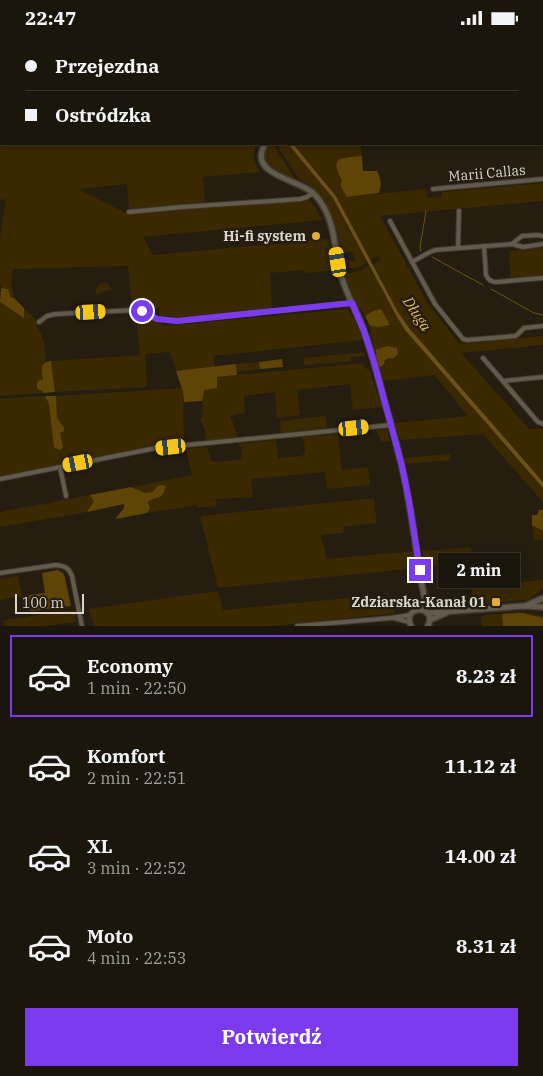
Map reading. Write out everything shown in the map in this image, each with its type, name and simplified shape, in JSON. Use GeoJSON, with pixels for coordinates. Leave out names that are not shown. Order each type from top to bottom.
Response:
{"type":"FeatureCollection","features":[{"type":"Feature","properties":{"kind":"street"},"geometry":{"type":"LineString","coordinates":[[264,145],[262,156],[263,163],[267,169],[313,193],[327,214],[333,233],[341,277],[369,345],[402,466],[428,624],[449,612]]}},
{"type":"Feature","properties":{"kind":"street","name":"Marii Callas"},"geometry":{"type":"LineString","coordinates":[[433,189],[543,179]]}},
{"type":"Feature","properties":{"kind":"street"},"geometry":{"type":"LineString","coordinates":[[130,212],[301,199],[313,193]]}},
{"type":"Feature","properties":{"kind":"street"},"geometry":{"type":"LineString","coordinates":[[458,249],[460,211]]}},
{"type":"Feature","properties":{"kind":"street"},"geometry":{"type":"LineString","coordinates":[[390,221],[435,304],[463,339],[515,336],[524,328],[543,326]]}},
{"type":"Feature","properties":{"kind":"street"},"geometry":{"type":"LineString","coordinates":[[512,244],[522,236],[543,236]]}},
{"type":"Feature","properties":{"kind":"street"},"geometry":{"type":"LineString","coordinates":[[412,262],[432,251],[512,244],[523,247],[543,244]]}},
{"type":"Feature","properties":{"kind":"street"},"geometry":{"type":"LineString","coordinates":[[484,246],[486,275],[491,281],[543,278]]}},
{"type":"Feature","properties":{"kind":"street"},"geometry":{"type":"LineString","coordinates":[[39,322],[47,316],[56,314],[135,310],[144,312],[157,319],[177,321],[352,303]]}},
{"type":"Feature","properties":{"kind":"street"},"geometry":{"type":"LineString","coordinates":[[484,358],[538,422],[543,424]]}},
{"type":"Feature","properties":{"kind":"street"},"geometry":{"type":"LineString","coordinates":[[503,381],[543,377]]}},
{"type":"Feature","properties":{"kind":"street"},"geometry":{"type":"LineString","coordinates":[[0,479],[156,448],[391,425]]}},
{"type":"Feature","properties":{"kind":"street"},"geometry":{"type":"LineString","coordinates":[[60,467],[66,496]]}},
{"type":"Feature","properties":{"kind":"street"},"geometry":{"type":"LineString","coordinates":[[0,573],[56,565],[67,568],[72,576],[82,626]]}},
{"type":"Feature","properties":{"kind":"street"},"geometry":{"type":"LineString","coordinates":[[296,626],[410,615],[419,609],[424,594]]}},
{"type":"Feature","properties":{"kind":"street"},"geometry":{"type":"LineString","coordinates":[[523,606],[543,598]]}},
{"type":"Feature","properties":{"kind":"street"},"geometry":{"type":"LineString","coordinates":[[419,609],[427,613],[523,606],[542,607]]}},
{"type":"Feature","properties":{"kind":"street"},"geometry":{"type":"LineString","coordinates":[[391,618],[410,624],[410,615]]}},
{"type":"Feature","properties":{"kind":"shaded area"},"geometry":{"type":"Polygon","coordinates":[[[0,145],[256,145],[254,158],[260,172],[203,177],[205,203],[129,209],[127,184],[78,189],[128,214],[309,200],[322,220],[143,237],[153,255],[328,239],[335,269],[304,273],[304,270],[270,273],[272,309],[178,318],[171,316],[160,317],[159,308],[152,309],[152,312],[140,307],[132,307],[128,266],[13,269],[11,284],[14,298],[10,298],[8,289],[1,288],[0,285],[0,238],[6,199],[0,200],[0,145]]]}},
{"type":"Feature","properties":{"kind":"shaded area"},"geometry":{"type":"Polygon","coordinates":[[[269,145],[275,145],[296,180],[271,168],[265,158],[269,145]]]}},
{"type":"Feature","properties":{"kind":"shaded area"},"geometry":{"type":"Polygon","coordinates":[[[278,145],[289,145],[333,198],[367,263],[357,268],[350,268],[346,261],[355,261],[353,253],[340,252],[333,222],[325,201],[310,185],[299,179],[278,145]]]}},
{"type":"Feature","properties":{"kind":"shaded area"},"geometry":{"type":"Polygon","coordinates":[[[289,145],[294,145],[336,196],[398,312],[409,328],[543,482],[543,488],[405,330],[333,198],[289,145]]]}},
{"type":"Feature","properties":{"kind":"shaded area"},"geometry":{"type":"Polygon","coordinates":[[[294,145],[360,145],[362,156],[346,157],[337,171],[347,197],[426,189],[428,198],[441,197],[442,192],[543,183],[543,201],[380,216],[428,304],[460,344],[543,336],[543,345],[461,353],[529,429],[543,428],[543,482],[409,328],[398,312],[373,265],[381,260],[379,256],[370,260],[336,195],[294,145]]]}},
{"type":"Feature","properties":{"kind":"shaded area"},"geometry":{"type":"Polygon","coordinates":[[[362,156],[363,171],[377,171],[381,185],[379,193],[347,197],[340,185],[342,181],[338,173],[337,163],[343,158],[362,156]]]}},
{"type":"Feature","properties":{"kind":"shaded area"},"geometry":{"type":"Polygon","coordinates":[[[543,248],[543,275],[511,278],[509,251],[543,248]]]}},
{"type":"Feature","properties":{"kind":"shaded area"},"geometry":{"type":"Polygon","coordinates":[[[369,266],[405,330],[543,488],[543,502],[483,434],[400,440],[395,423],[468,416],[434,375],[383,381],[379,367],[386,360],[394,358],[398,354],[397,348],[387,346],[375,350],[370,326],[378,327],[390,324],[373,311],[365,316],[360,308],[358,308],[344,274],[361,271],[369,266]]]}},
{"type":"Feature","properties":{"kind":"shaded area"},"geometry":{"type":"Polygon","coordinates":[[[106,283],[112,290],[96,294],[98,286],[106,283]]]}},
{"type":"Feature","properties":{"kind":"shaded area"},"geometry":{"type":"Polygon","coordinates":[[[1,288],[8,289],[11,298],[14,298],[24,308],[24,318],[0,302],[1,288]]]}},
{"type":"Feature","properties":{"kind":"shaded area"},"geometry":{"type":"Polygon","coordinates":[[[0,302],[24,317],[24,308],[40,324],[36,327],[43,339],[46,362],[43,364],[43,393],[0,396],[0,302]]]}},
{"type":"Feature","properties":{"kind":"shaded area"},"geometry":{"type":"Polygon","coordinates":[[[348,309],[355,319],[363,340],[214,356],[215,367],[176,371],[170,352],[145,354],[147,385],[145,387],[55,392],[51,361],[140,355],[137,325],[140,324],[139,315],[163,326],[348,309]]]}},
{"type":"Feature","properties":{"kind":"shaded area"},"geometry":{"type":"Polygon","coordinates":[[[381,309],[390,325],[370,326],[365,316],[381,309]]]}},
{"type":"Feature","properties":{"kind":"shaded area"},"geometry":{"type":"Polygon","coordinates":[[[387,346],[397,348],[398,354],[394,358],[385,360],[383,365],[379,367],[375,350],[387,346]]]}},
{"type":"Feature","properties":{"kind":"shaded area"},"geometry":{"type":"Polygon","coordinates":[[[364,352],[365,356],[351,357],[351,361],[304,365],[303,358],[364,352]]]}},
{"type":"Feature","properties":{"kind":"shaded area"},"geometry":{"type":"Polygon","coordinates":[[[282,359],[283,367],[260,369],[259,362],[282,359]]]}},
{"type":"Feature","properties":{"kind":"shaded area"},"geometry":{"type":"Polygon","coordinates":[[[51,361],[55,392],[43,393],[42,390],[38,390],[37,383],[39,380],[43,380],[43,365],[51,361]]]}},
{"type":"Feature","properties":{"kind":"shaded area"},"geometry":{"type":"Polygon","coordinates":[[[259,362],[260,369],[237,372],[236,364],[259,362]]]}},
{"type":"Feature","properties":{"kind":"shaded area"},"geometry":{"type":"Polygon","coordinates":[[[363,363],[364,367],[370,371],[382,407],[353,410],[350,384],[297,390],[300,415],[277,418],[275,392],[244,396],[245,413],[230,416],[238,438],[206,441],[204,426],[200,421],[202,417],[202,397],[205,389],[217,377],[363,363]]]}},
{"type":"Feature","properties":{"kind":"shaded area"},"geometry":{"type":"Polygon","coordinates":[[[236,364],[237,375],[217,377],[217,388],[204,390],[202,401],[184,402],[183,392],[176,371],[236,364]]]}},
{"type":"Feature","properties":{"kind":"shaded area"},"geometry":{"type":"Polygon","coordinates":[[[182,388],[184,441],[0,477],[0,399],[45,396],[49,404],[54,448],[62,440],[60,436],[61,424],[57,418],[56,396],[182,388]]]}},
{"type":"Feature","properties":{"kind":"shaded area"},"geometry":{"type":"Polygon","coordinates":[[[45,396],[56,396],[57,418],[64,428],[64,431],[60,433],[63,447],[61,450],[54,448],[49,404],[45,396]]]}},
{"type":"Feature","properties":{"kind":"shaded area"},"geometry":{"type":"Polygon","coordinates":[[[326,416],[327,428],[281,433],[281,421],[326,416]]]}},
{"type":"Feature","properties":{"kind":"shaded area"},"geometry":{"type":"Polygon","coordinates":[[[387,429],[390,441],[382,442],[376,430],[387,429]]]}},
{"type":"Feature","properties":{"kind":"shaded area"},"geometry":{"type":"Polygon","coordinates":[[[338,434],[342,470],[368,467],[370,485],[327,489],[325,472],[251,479],[253,497],[216,499],[217,506],[198,508],[197,505],[147,513],[150,508],[148,502],[162,496],[156,490],[146,493],[131,487],[192,475],[186,449],[207,447],[211,461],[215,462],[239,460],[242,456],[241,447],[237,444],[276,440],[278,458],[302,456],[305,452],[304,441],[301,437],[338,434]]]}},
{"type":"Feature","properties":{"kind":"shaded area"},"geometry":{"type":"Polygon","coordinates":[[[450,454],[451,460],[406,464],[404,458],[450,454]]]}},
{"type":"Feature","properties":{"kind":"shaded area"},"geometry":{"type":"Polygon","coordinates":[[[157,486],[166,486],[163,494],[148,502],[150,508],[147,513],[116,519],[124,504],[87,512],[94,501],[90,495],[131,487],[145,493],[152,492],[157,486]]]}},
{"type":"Feature","properties":{"kind":"shaded area"},"geometry":{"type":"Polygon","coordinates":[[[90,495],[94,501],[87,512],[0,527],[0,512],[90,495]]]}},
{"type":"Feature","properties":{"kind":"shaded area"},"geometry":{"type":"Polygon","coordinates":[[[374,498],[377,523],[343,527],[344,533],[321,535],[326,559],[415,551],[418,568],[218,588],[200,516],[374,498]]]}},
{"type":"Feature","properties":{"kind":"shaded area"},"geometry":{"type":"Polygon","coordinates":[[[539,510],[543,510],[543,531],[532,525],[532,515],[537,515],[539,510]]]}},
{"type":"Feature","properties":{"kind":"shaded area"},"geometry":{"type":"Polygon","coordinates":[[[532,525],[543,531],[543,540],[534,541],[532,525]]]}},
{"type":"Feature","properties":{"kind":"shaded area"},"geometry":{"type":"Polygon","coordinates":[[[471,547],[473,563],[425,567],[422,551],[471,547]]]}},
{"type":"Feature","properties":{"kind":"shaded area"},"geometry":{"type":"Polygon","coordinates":[[[58,570],[64,574],[71,606],[32,611],[25,610],[22,596],[45,593],[42,573],[58,570]]]}},
{"type":"Feature","properties":{"kind":"shaded area"},"geometry":{"type":"Polygon","coordinates":[[[18,576],[22,596],[0,600],[0,579],[18,576]]]}},
{"type":"Feature","properties":{"kind":"shaded area"},"geometry":{"type":"Polygon","coordinates":[[[543,580],[543,588],[527,600],[435,609],[432,608],[430,603],[472,599],[471,587],[543,580]]]}},
{"type":"Feature","properties":{"kind":"shaded area"},"geometry":{"type":"Polygon","coordinates":[[[218,591],[223,610],[369,596],[370,608],[395,605],[395,613],[274,626],[95,626],[88,609],[218,591]]]}},
{"type":"Feature","properties":{"kind":"shaded area"},"geometry":{"type":"Polygon","coordinates":[[[75,610],[76,622],[45,626],[5,626],[4,620],[75,610]]]}},
{"type":"Feature","properties":{"kind":"shaded area"},"geometry":{"type":"Polygon","coordinates":[[[521,612],[543,616],[543,618],[531,615],[502,614],[503,626],[482,626],[481,617],[485,615],[521,612]]]}},
{"type":"Feature","properties":{"kind":"shaded area"},"geometry":{"type":"Polygon","coordinates":[[[522,613],[543,618],[543,626],[503,626],[502,614],[522,613]]]}},
{"type":"Feature","properties":{"kind":"waterway"},"geometry":{"type":"LineString","coordinates":[[421,251],[426,211]]}},
{"type":"Feature","properties":{"kind":"waterway"},"geometry":{"type":"LineString","coordinates":[[432,257],[483,285]]}},
{"type":"Feature","properties":{"kind":"waterway"},"geometry":{"type":"LineString","coordinates":[[491,289],[534,313],[543,315]]}},
{"type":"Feature","properties":{"kind":"place","name":"Hi-fi system"},"geometry":{"type":"Point","coordinates":[316,236]}},
{"type":"Feature","properties":{"kind":"place","name":"Zdziarska-Kanał 01"},"geometry":{"type":"Point","coordinates":[496,602]}},
{"type":"Feature","properties":{"kind":"route"},"geometry":{"type":"LineString","coordinates":[[142,311],[157,319],[177,321],[352,303],[374,362],[402,466],[420,570]]}},
{"type":"Feature","properties":{"kind":"water label","name":"Długa"},"geometry":{"type":"Point","coordinates":[417,314]}}]}
